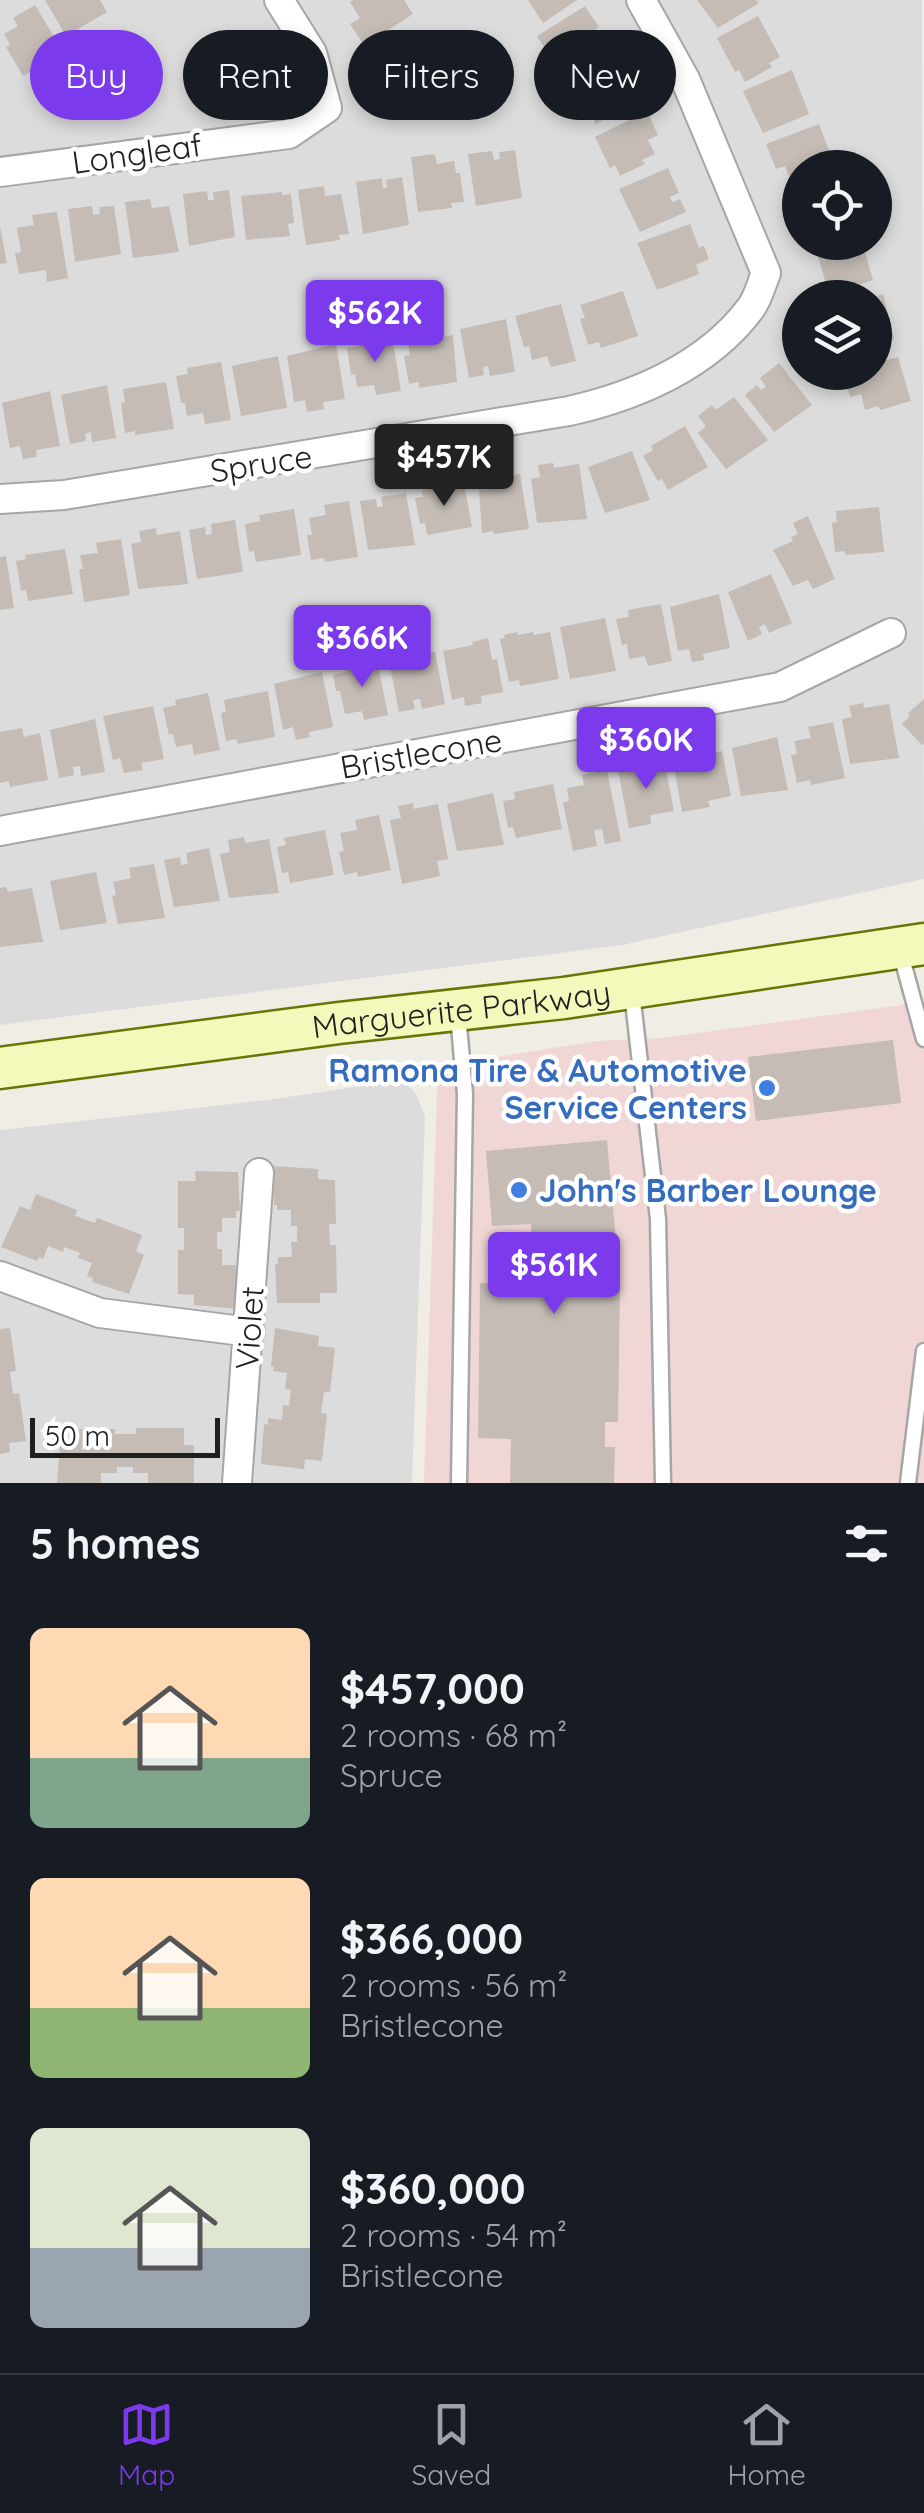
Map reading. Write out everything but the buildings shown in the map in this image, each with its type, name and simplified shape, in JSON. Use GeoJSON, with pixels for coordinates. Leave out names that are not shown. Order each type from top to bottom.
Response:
{"type":"FeatureCollection","features":[{"type":"Feature","properties":{"kind":"main road","name":"Marguerite Parkway"},"geometry":{"type":"LineString","coordinates":[[0,1068],[631,988],[912,947]]}},
{"type":"Feature","properties":{"kind":"street","name":"Longleaf"},"geometry":{"type":"LineString","coordinates":[[0,172],[289,134],[326,108],[312,53],[280,0]]}},
{"type":"Feature","properties":{"kind":"street","name":"Spruce"},"geometry":{"type":"LineString","coordinates":[[0,499],[64,495],[521,420],[615,400],[650,386],[726,335],[753,307],[766,273],[686,79],[641,0]]}},
{"type":"Feature","properties":{"kind":"street","name":"Bristlecone"},"geometry":{"type":"LineString","coordinates":[[0,831],[780,687],[891,633]]}},
{"type":"Feature","properties":{"kind":"street","name":"Violet"},"geometry":{"type":"LineString","coordinates":[[237,1483],[259,1172]]}},
{"type":"Feature","properties":{"kind":"street"},"geometry":{"type":"LineString","coordinates":[[0,1276],[100,1313],[250,1332]]}},
{"type":"Feature","properties":{"kind":"lane"},"geometry":{"type":"LineString","coordinates":[[912,947],[924,1039]]}},
{"type":"Feature","properties":{"kind":"lane"},"geometry":{"type":"LineString","coordinates":[[631,988],[658,1219],[663,1483]]}},
{"type":"Feature","properties":{"kind":"lane"},"geometry":{"type":"LineString","coordinates":[[458,1010],[465,1094],[459,1483]]}},
{"type":"Feature","properties":{"kind":"lane"},"geometry":{"type":"LineString","coordinates":[[908,1483],[924,1350]]}},
{"type":"Feature","properties":{"kind":"shaded area"},"geometry":{"type":"Polygon","coordinates":[[[0,0],[922,0],[924,879],[622,945],[0,1025],[0,0]]]}},
{"type":"Feature","properties":{"kind":"shaded area"},"geometry":{"type":"Polygon","coordinates":[[[924,1002],[924,1483],[424,1483],[438,1066],[597,1041],[661,1038],[924,1002]]]}},
{"type":"Feature","properties":{"kind":"shaded area"},"geometry":{"type":"Polygon","coordinates":[[[403,1080],[416,1094],[425,1116],[412,1483],[0,1483],[0,1130],[267,1100],[403,1080]]]}},
{"type":"Feature","properties":{"kind":"place","name":"Ramona Tire & Automotive Service Centers"},"geometry":{"type":"Point","coordinates":[767,1088]}},
{"type":"Feature","properties":{"kind":"place","name":"John's Barber Lounge"},"geometry":{"type":"Point","coordinates":[519,1190]}}]}
